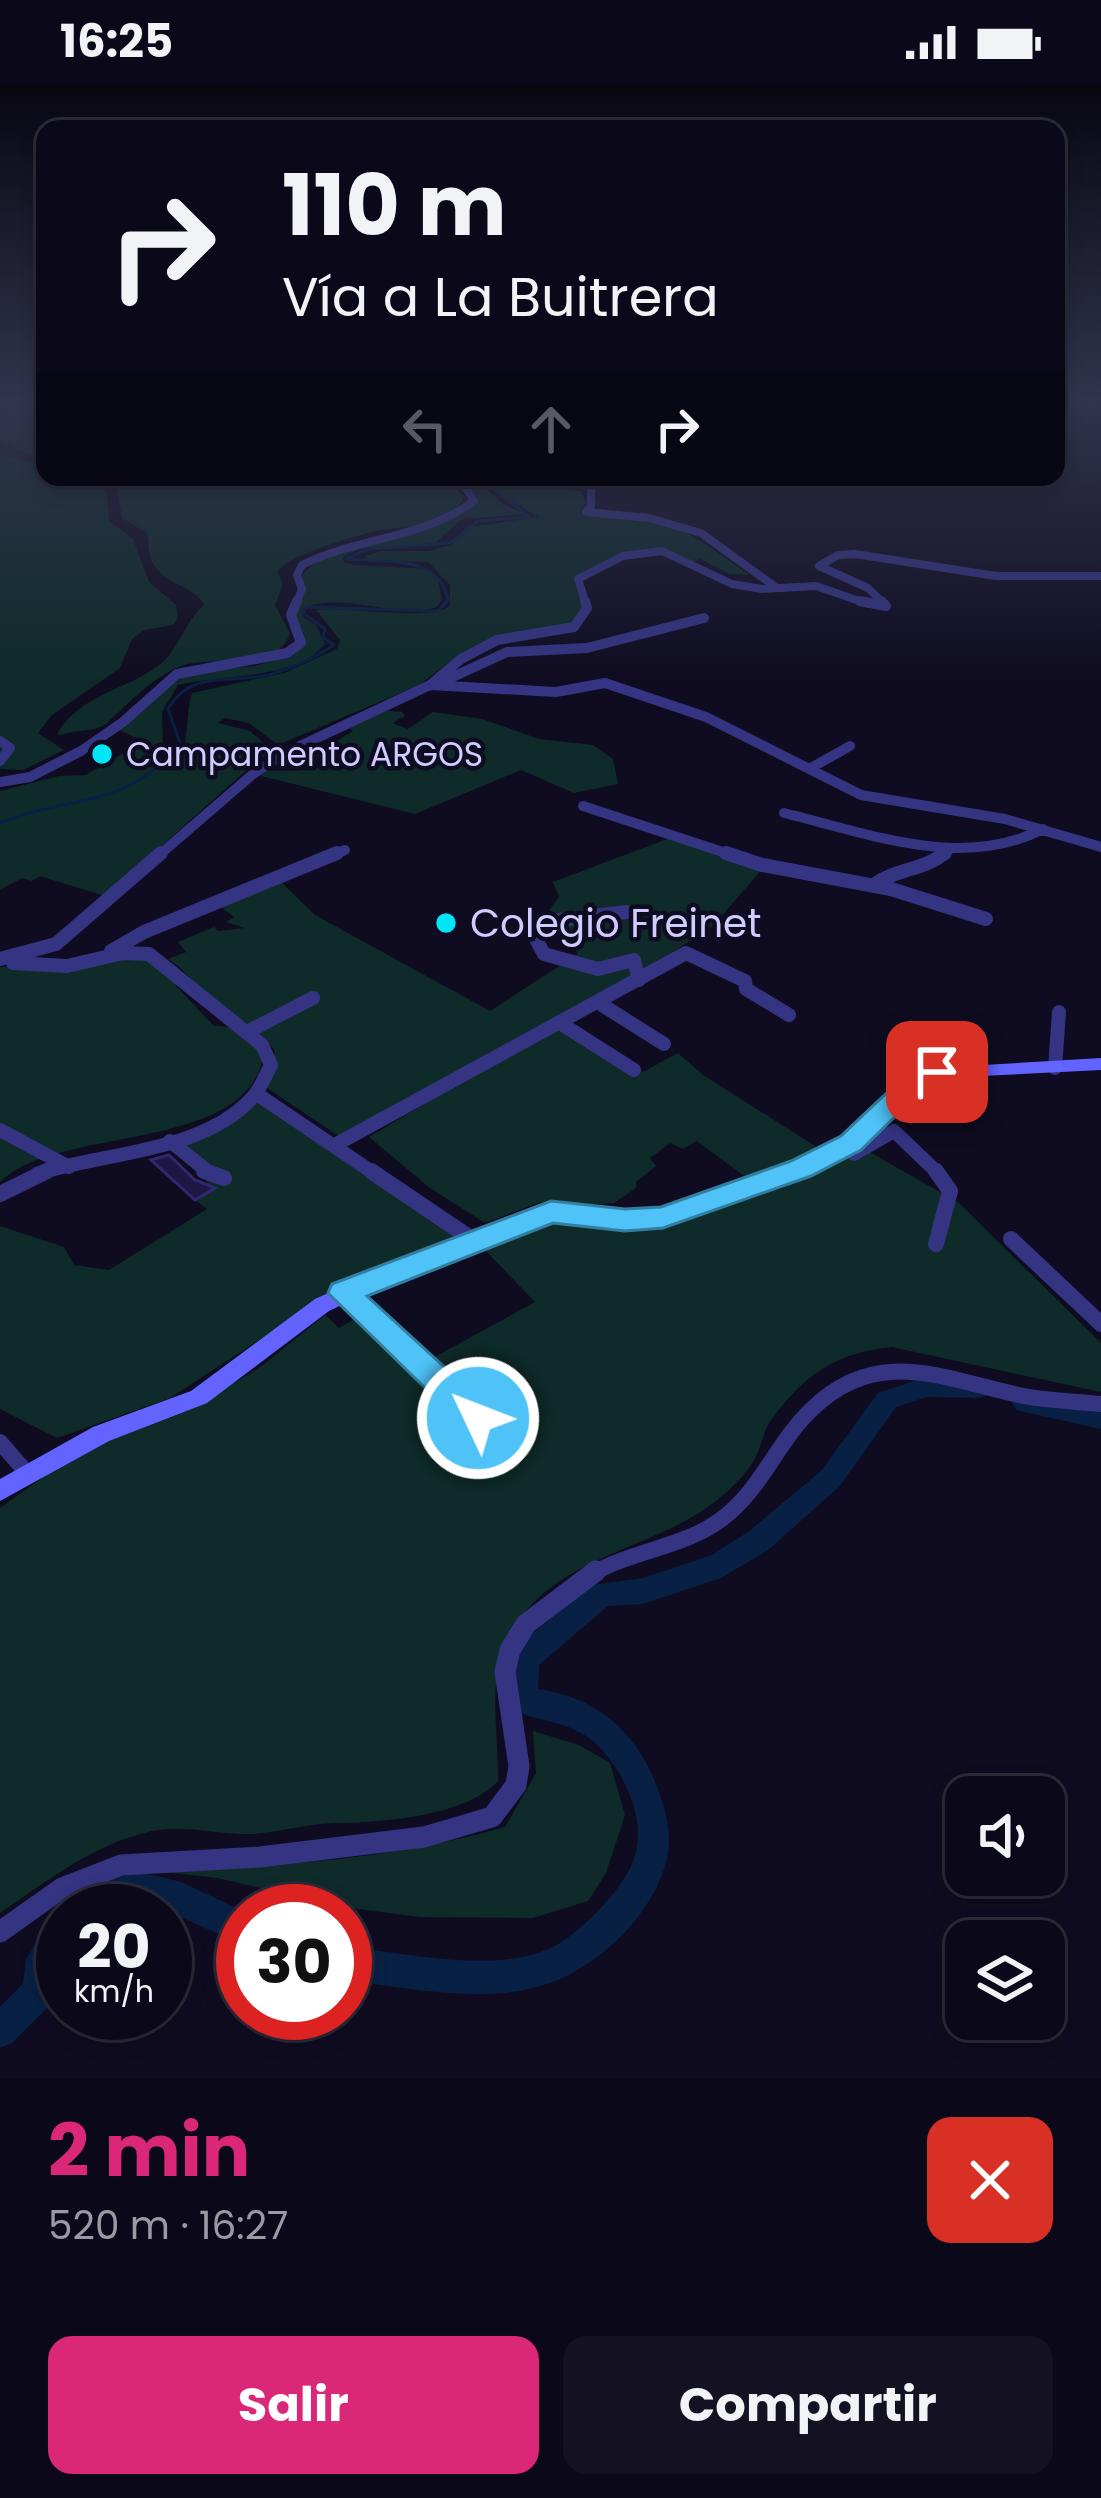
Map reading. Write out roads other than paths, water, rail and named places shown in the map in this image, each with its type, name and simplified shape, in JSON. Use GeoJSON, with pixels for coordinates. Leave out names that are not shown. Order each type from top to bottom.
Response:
{"type":"FeatureCollection","features":[{"type":"Feature","properties":{"kind":"street"},"geometry":{"type":"LineString","coordinates":[[0,782],[40,774],[122,723],[154,689],[179,673],[262,662],[293,650],[301,643],[291,615],[302,589],[297,575],[302,565],[370,538],[418,532],[474,501],[471,496]]}},
{"type":"Feature","properties":{"kind":"street"},"geometry":{"type":"LineString","coordinates":[[591,496],[586,512],[590,514],[649,518],[701,533],[774,586]]}},
{"type":"Feature","properties":{"kind":"street"},"geometry":{"type":"LineString","coordinates":[[434,685],[461,659],[497,640],[574,627],[587,608],[578,579],[623,556],[662,551],[732,584],[762,589],[816,586],[844,592],[873,607],[886,606],[868,588],[820,570],[822,563],[845,554],[996,576],[1101,576]]}},
{"type":"Feature","properties":{"kind":"street"},"geometry":{"type":"LineString","coordinates":[[0,961],[41,952],[70,935],[240,785],[285,753],[507,652],[587,648],[704,618]]}},
{"type":"Feature","properties":{"kind":"street"},"geometry":{"type":"LineString","coordinates":[[434,685],[556,692],[605,683],[706,717],[861,795],[1043,829],[1101,848]]}},
{"type":"Feature","properties":{"kind":"street"},"geometry":{"type":"LineString","coordinates":[[653,702],[668,720]]}},
{"type":"Feature","properties":{"kind":"street"},"geometry":{"type":"LineString","coordinates":[[0,741],[7,741],[10,748],[0,761]]}},
{"type":"Feature","properties":{"kind":"street"},"geometry":{"type":"LineString","coordinates":[[809,769],[850,746]]}},
{"type":"Feature","properties":{"kind":"street"},"geometry":{"type":"LineString","coordinates":[[584,806],[762,865],[874,885],[986,919]]}},
{"type":"Feature","properties":{"kind":"street"},"geometry":{"type":"LineString","coordinates":[[784,813],[950,849],[1024,843],[1043,829]]}},
{"type":"Feature","properties":{"kind":"street"},"geometry":{"type":"LineString","coordinates":[[874,885],[892,872],[926,868],[950,849]]}},
{"type":"Feature","properties":{"kind":"street"},"geometry":{"type":"LineString","coordinates":[[97,960],[144,932],[345,850]]}},
{"type":"Feature","properties":{"kind":"street"},"geometry":{"type":"LineString","coordinates":[[627,912],[550,920],[536,939],[544,954],[598,969],[634,960],[639,980]]}},
{"type":"Feature","properties":{"kind":"street"},"geometry":{"type":"LineString","coordinates":[[0,961],[67,966],[123,952],[149,954],[269,1052],[267,1078],[257,1094],[222,1119],[170,1141],[33,1175],[0,1195]]}},
{"type":"Feature","properties":{"kind":"street"},"geometry":{"type":"LineString","coordinates":[[334,1145],[686,953],[745,980],[746,989],[789,1015]]}},
{"type":"Feature","properties":{"kind":"street"},"geometry":{"type":"LineString","coordinates":[[247,1032],[314,998]]}},
{"type":"Feature","properties":{"kind":"street"},"geometry":{"type":"LineString","coordinates":[[599,1003],[664,1044]]}},
{"type":"Feature","properties":{"kind":"street"},"geometry":{"type":"LineString","coordinates":[[1055,1068],[1059,1012]]}},
{"type":"Feature","properties":{"kind":"street"},"geometry":{"type":"LineString","coordinates":[[560,1023],[634,1070]]}},
{"type":"Feature","properties":{"kind":"street"},"geometry":{"type":"LineString","coordinates":[[0,1491],[101,1434],[199,1397],[344,1293],[551,1212],[625,1220],[663,1217],[801,1168],[844,1148],[903,1092],[937,1072],[1101,1064]]}},
{"type":"Feature","properties":{"kind":"street"},"geometry":{"type":"LineString","coordinates":[[257,1094],[476,1243]]}},
{"type":"Feature","properties":{"kind":"street"},"geometry":{"type":"LineString","coordinates":[[0,1130],[68,1167]]}},
{"type":"Feature","properties":{"kind":"street"},"geometry":{"type":"LineString","coordinates":[[844,1148],[854,1154],[894,1131],[946,1181],[950,1191],[936,1244]]}},
{"type":"Feature","properties":{"kind":"street"},"geometry":{"type":"LineString","coordinates":[[170,1141],[205,1172],[224,1178]]}},
{"type":"Feature","properties":{"kind":"street"},"geometry":{"type":"LineString","coordinates":[[1011,1239],[1101,1324]]}},
{"type":"Feature","properties":{"kind":"street"},"geometry":{"type":"LineString","coordinates":[[344,1293],[478,1418]]}},
{"type":"Feature","properties":{"kind":"street"},"geometry":{"type":"LineString","coordinates":[[0,1932],[62,1888],[122,1864],[260,1857],[424,1837],[491,1817],[507,1801],[519,1766],[505,1672],[510,1650],[526,1624],[597,1571],[715,1524],[756,1489],[798,1423],[817,1404],[871,1372],[923,1370],[1022,1396],[1101,1404]]}},
{"type":"Feature","properties":{"kind":"street"},"geometry":{"type":"LineString","coordinates":[[0,1442],[27,1473]]}},
{"type":"Feature","properties":{"kind":"waterway"},"geometry":{"type":"LineString","coordinates":[[0,823],[97,797],[140,780],[180,743],[168,709],[187,689],[282,671],[334,645],[323,637],[325,629],[303,613],[306,607],[438,611],[448,600],[443,585],[422,568],[346,559],[369,549],[450,543],[478,521],[529,517],[503,496]]}},
{"type":"Feature","properties":{"kind":"waterway"},"geometry":{"type":"LineString","coordinates":[[372,1966],[447,1975],[523,1973],[561,1960],[601,1931],[628,1900],[649,1863],[653,1836],[649,1809],[633,1767],[608,1734],[573,1712],[529,1702],[521,1686],[525,1658],[602,1594],[643,1591],[721,1565],[758,1541],[830,1479],[887,1400],[926,1387],[978,1388]]}},
{"type":"Feature","properties":{"kind":"waterway"},"geometry":{"type":"LineString","coordinates":[[1025,1403],[1101,1418]]}},
{"type":"Feature","properties":{"kind":"waterway"},"geometry":{"type":"LineString","coordinates":[[192,1904],[216,1915]]}},
{"type":"Feature","properties":{"kind":"waterway"},"geometry":{"type":"LineString","coordinates":[[0,2031],[36,1995]]}},
{"type":"Feature","properties":{"kind":"place","name":"Campamento ARGOS"},"geometry":{"type":"Point","coordinates":[102,754]}},
{"type":"Feature","properties":{"kind":"place","name":"Colegio Freinet"},"geometry":{"type":"Point","coordinates":[446,923]}}]}
